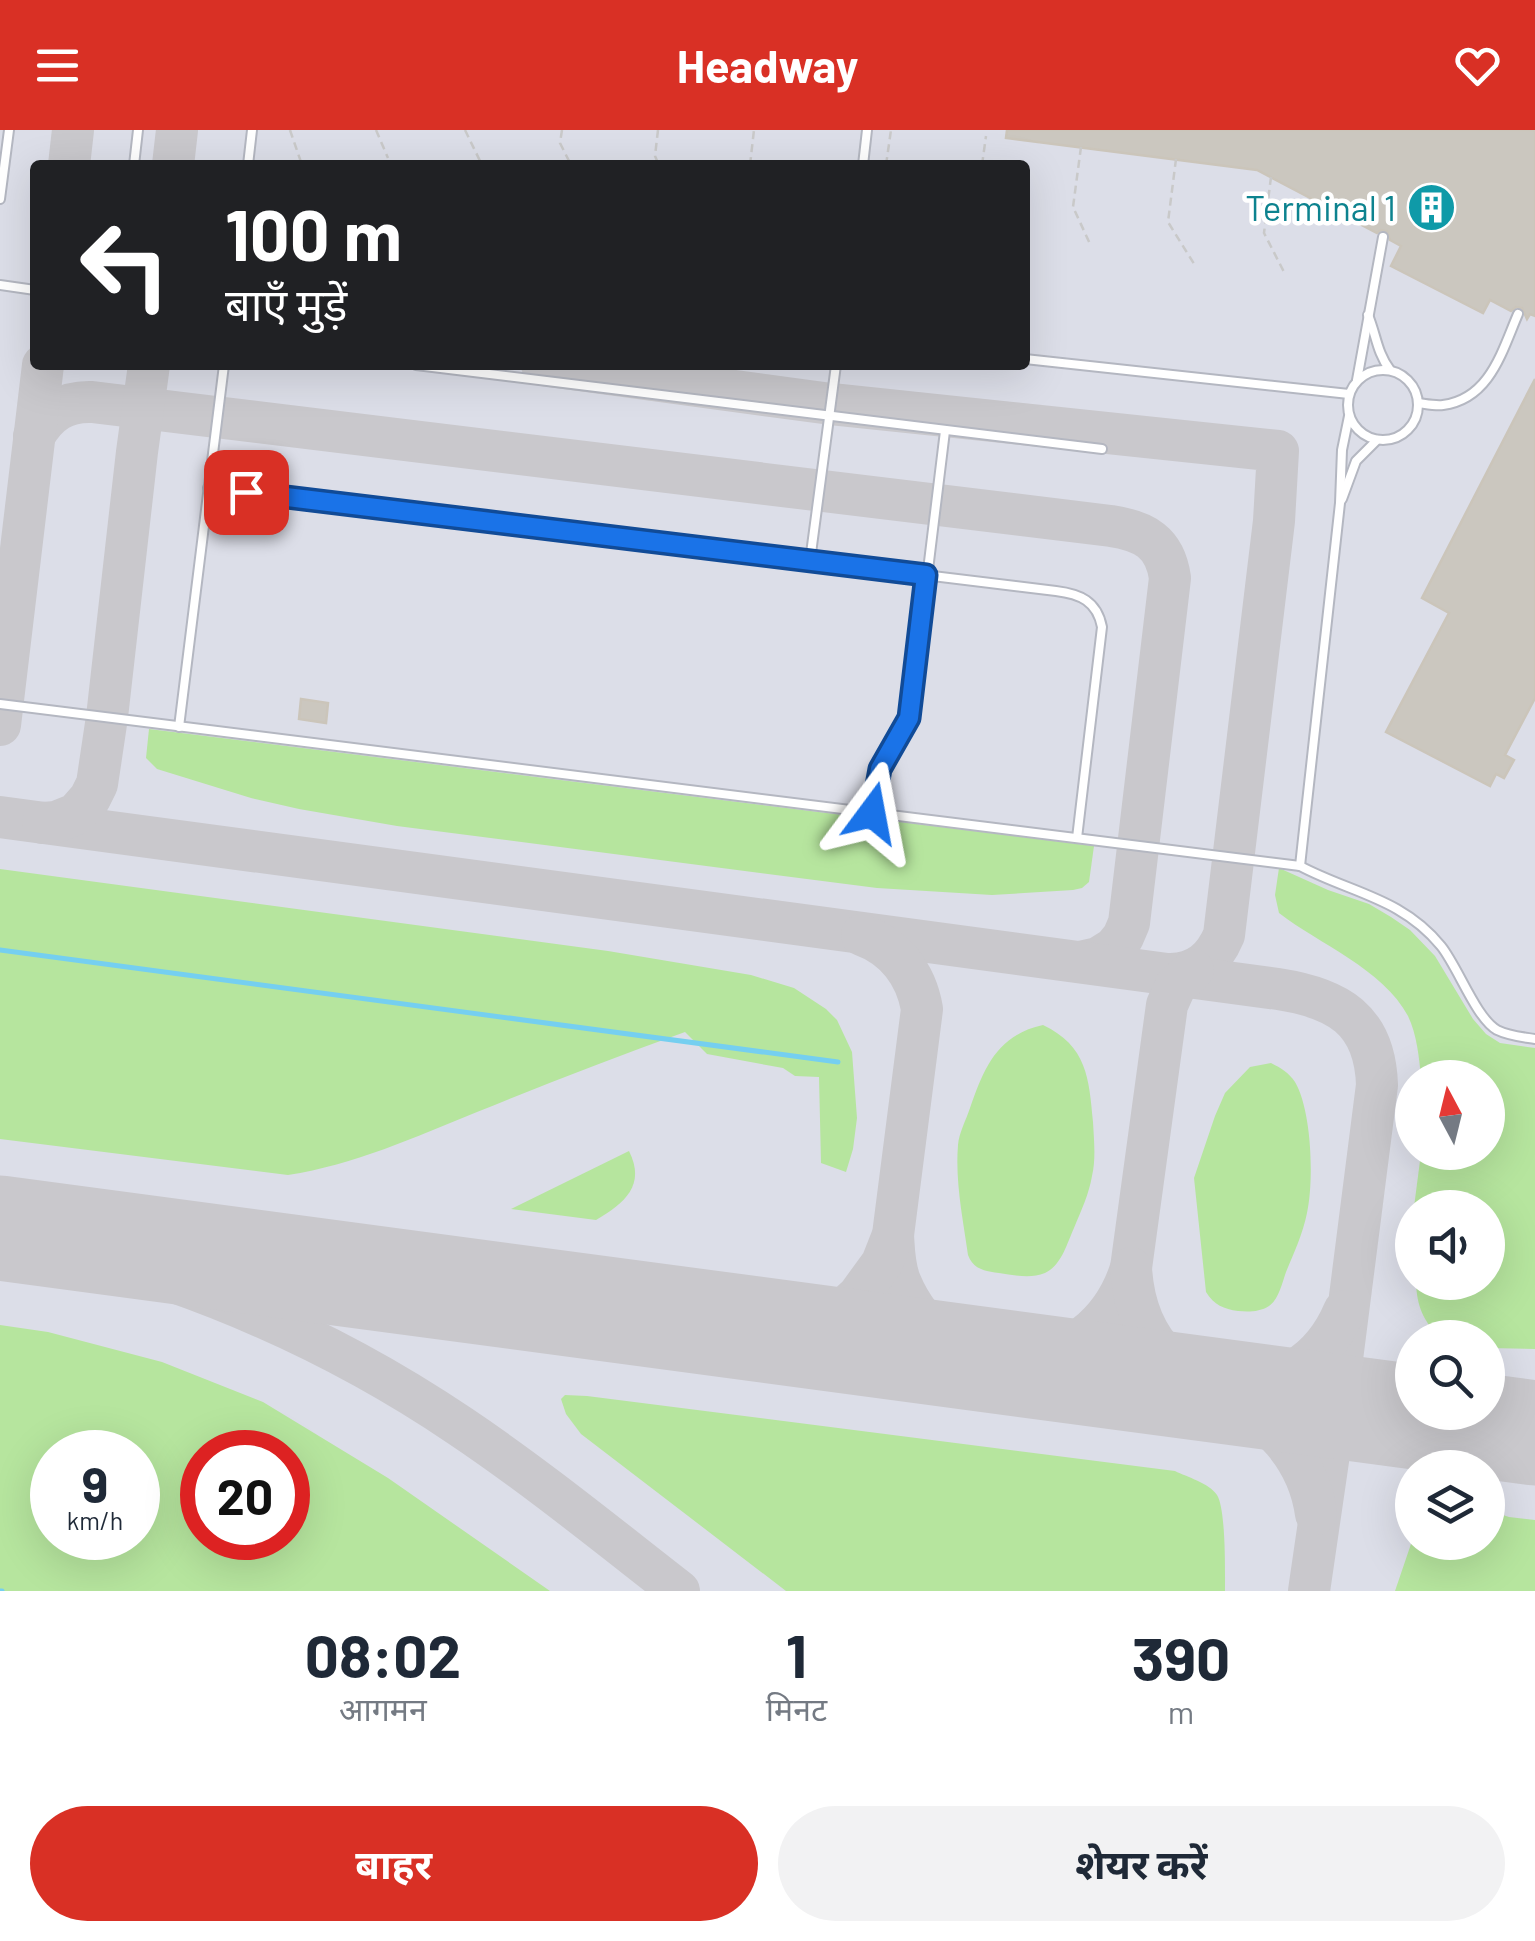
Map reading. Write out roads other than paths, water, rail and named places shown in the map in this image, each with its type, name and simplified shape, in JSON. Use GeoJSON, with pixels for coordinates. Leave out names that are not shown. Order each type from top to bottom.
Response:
{"type":"FeatureCollection","features":[{"type":"Feature","properties":{"kind":"lane"},"geometry":{"type":"LineString","coordinates":[[0,199],[8,130]]}},
{"type":"Feature","properties":{"kind":"lane"},"geometry":{"type":"LineString","coordinates":[[135,160],[138,130]]}},
{"type":"Feature","properties":{"kind":"lane"},"geometry":{"type":"LineString","coordinates":[[249,160],[252,130]]}},
{"type":"Feature","properties":{"kind":"lane"},"geometry":{"type":"LineString","coordinates":[[864,160],[867,130]]}},
{"type":"Feature","properties":{"kind":"lane"},"geometry":{"type":"LineString","coordinates":[[1357,380],[1376,370],[1390,370],[1406,378],[1418,403],[1416,416],[1404,433],[1378,440],[1364,435],[1348,410],[1383,237]]}},
{"type":"Feature","properties":{"kind":"lane"},"geometry":{"type":"LineString","coordinates":[[0,285],[30,289]]}},
{"type":"Feature","properties":{"kind":"lane"},"geometry":{"type":"LineString","coordinates":[[1418,403],[1442,406],[1480,389],[1491,375],[1518,314]]}},
{"type":"Feature","properties":{"kind":"lane"},"geometry":{"type":"LineString","coordinates":[[1368,315],[1376,345],[1390,370]]}},
{"type":"Feature","properties":{"kind":"lane"},"geometry":{"type":"LineString","coordinates":[[1030,360],[1349,394]]}},
{"type":"Feature","properties":{"kind":"lane"},"geometry":{"type":"LineString","coordinates":[[179,726],[223,370]]}},
{"type":"Feature","properties":{"kind":"lane"},"geometry":{"type":"LineString","coordinates":[[456,370],[1102,449]]}},
{"type":"Feature","properties":{"kind":"lane"},"geometry":{"type":"LineString","coordinates":[[810,561],[835,370]]}},
{"type":"Feature","properties":{"kind":"lane"},"geometry":{"type":"LineString","coordinates":[[1300,866],[1340,503],[1342,450],[1350,416]]}},
{"type":"Feature","properties":{"kind":"lane"},"geometry":{"type":"LineString","coordinates":[[872,813],[880,769],[909,718],[945,431]]}},
{"type":"Feature","properties":{"kind":"lane"},"geometry":{"type":"LineString","coordinates":[[1340,503],[1356,461],[1378,440]]}},
{"type":"Feature","properties":{"kind":"lane"},"geometry":{"type":"LineString","coordinates":[[208,488],[1073,593],[1090,602],[1102,627],[1077,838]]}},
{"type":"Feature","properties":{"kind":"lane"},"geometry":{"type":"LineString","coordinates":[[0,704],[1300,866],[1408,915],[1451,959],[1486,1022],[1508,1034],[1535,1039]]}},
{"type":"Feature","properties":{"kind":"waterway"},"geometry":{"type":"LineString","coordinates":[[0,950],[838,1062]]}},
{"type":"Feature","properties":{"kind":"place","name":"Terminal 1"},"geometry":{"type":"Point","coordinates":[1431,207]}}]}
